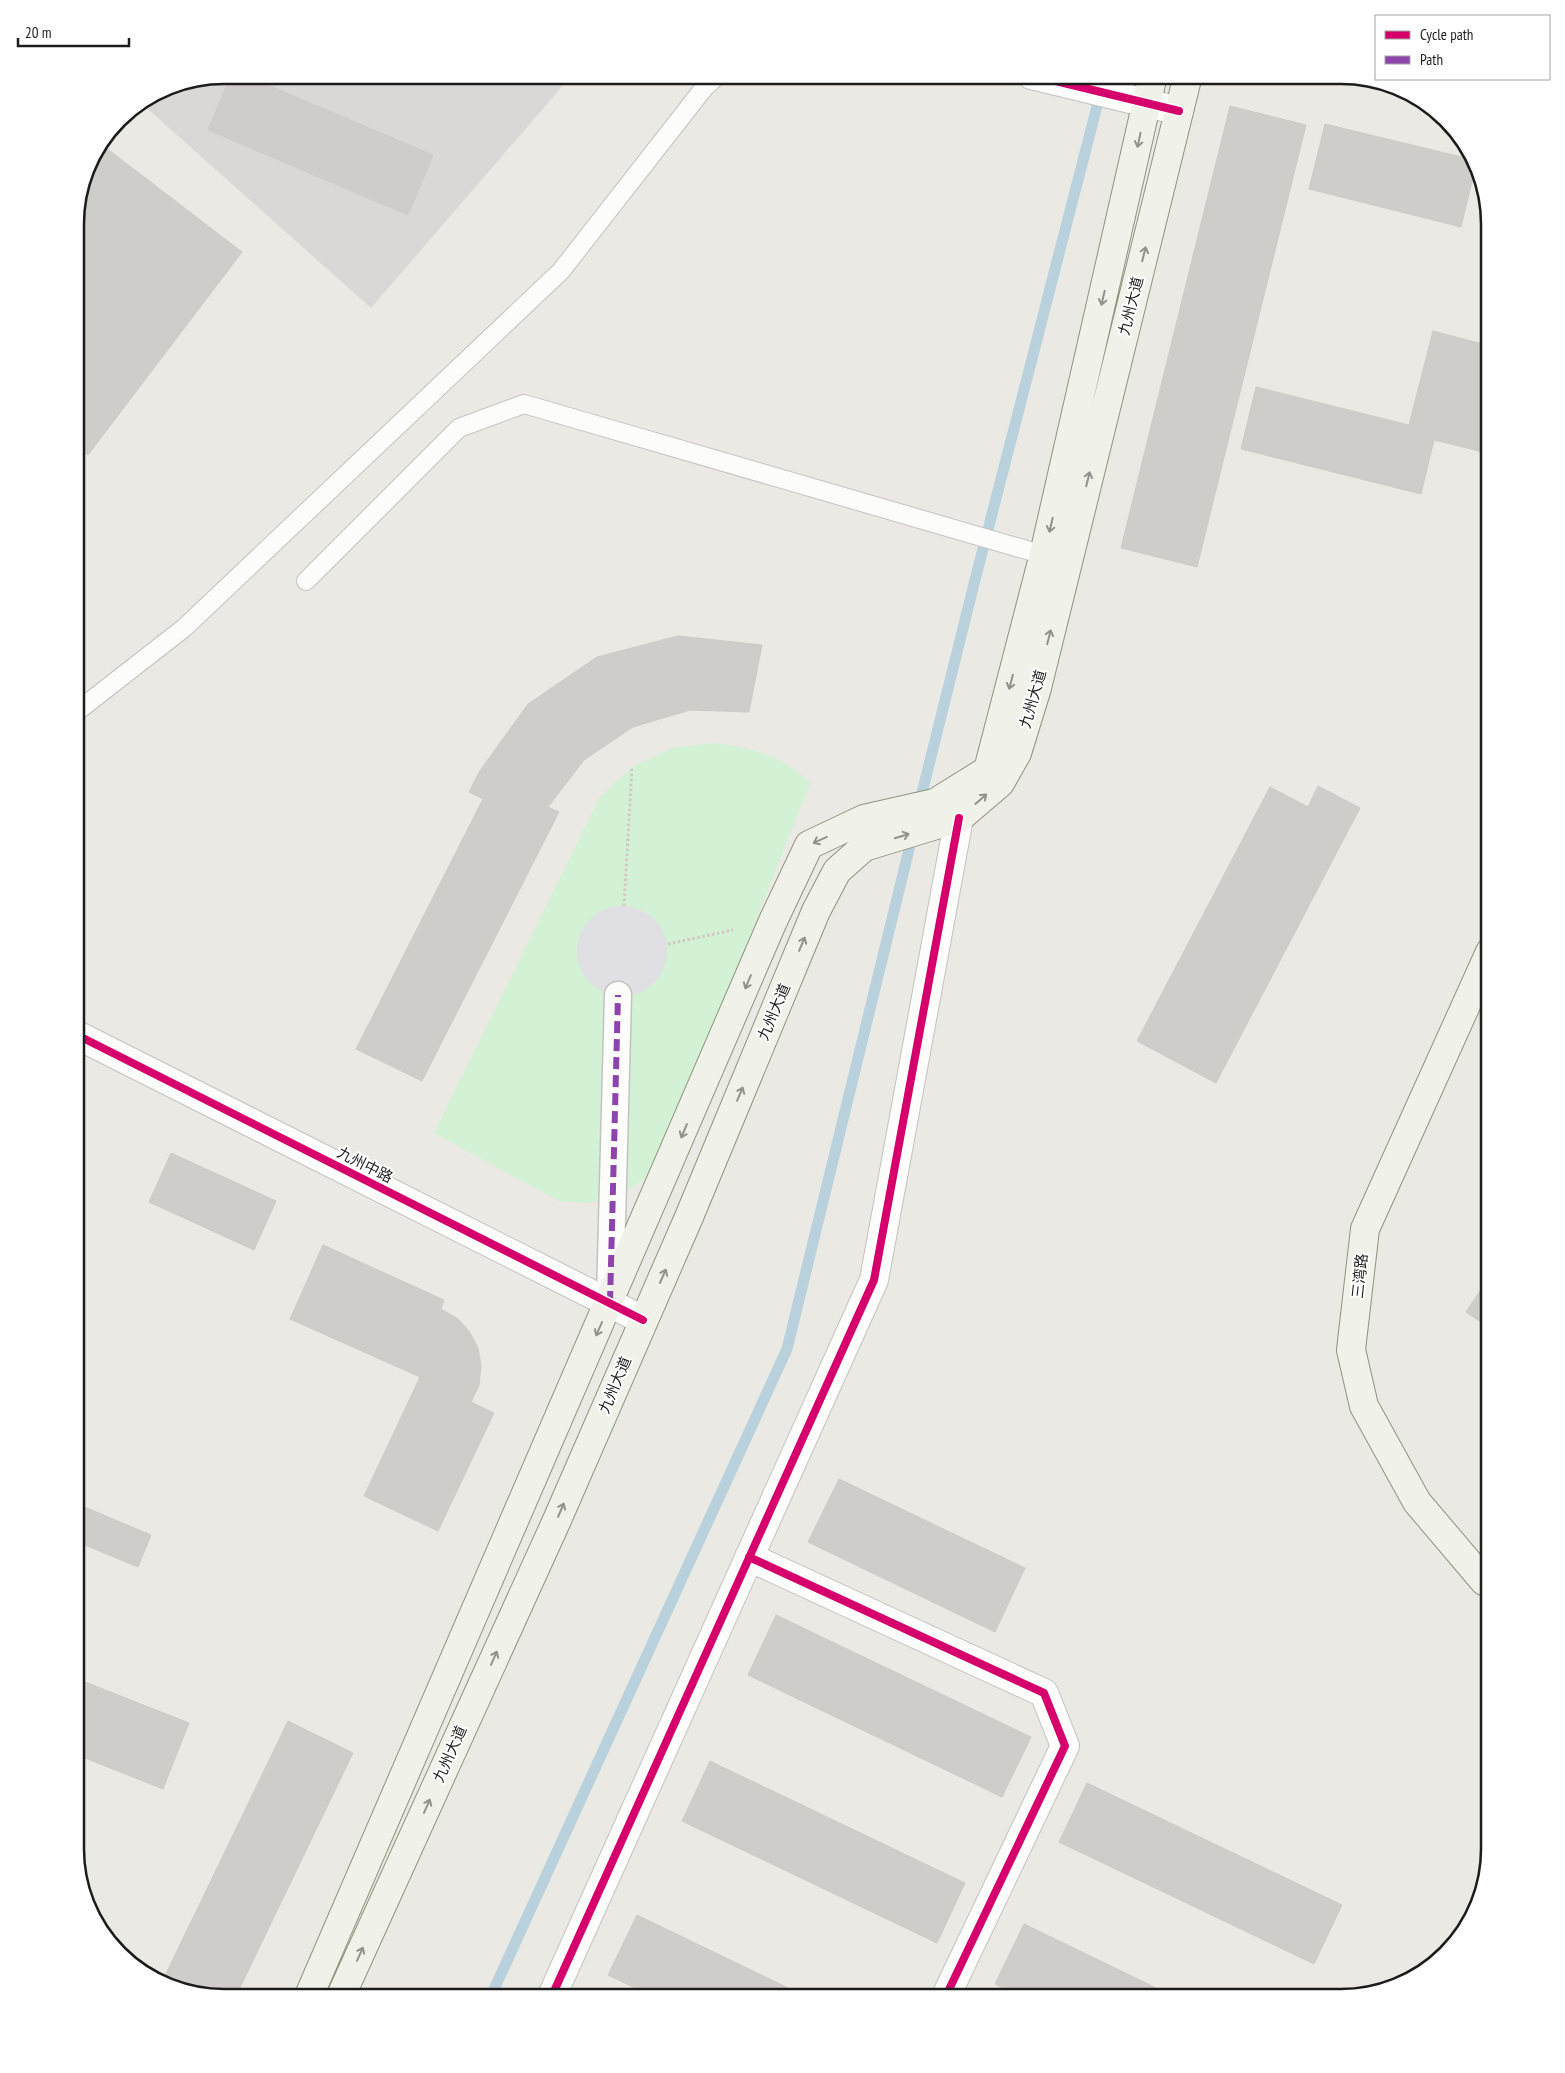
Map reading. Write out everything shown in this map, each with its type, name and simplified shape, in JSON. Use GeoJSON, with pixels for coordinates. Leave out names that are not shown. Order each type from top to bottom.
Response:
{"type":"FeatureCollection","features":[{"type":"Feature","properties":{"kind":"main road"},"geometry":{"type":"LineString","coordinates":[[1056,558],[1138,101],[1148,84]]}},
{"type":"Feature","properties":{"kind":"main road","name":"九州大道"},"geometry":{"type":"LineString","coordinates":[[344,1989],[557,1520],[816,912],[837,871],[864,847],[945,815],[1000,783],[1017,753],[1037,688],[1056,558],[1186,84]]}},
{"type":"Feature","properties":{"kind":"main road"},"geometry":{"type":"LineString","coordinates":[[312,1989],[774,921],[809,845],[864,819],[945,815]]}},
{"type":"Feature","properties":{"kind":"main road","name":"三湾路"},"geometry":{"type":"LineString","coordinates":[[1481,972],[1365,1229],[1352,1350],[1364,1406],[1417,1502],[1481,1577]]}},
{"type":"Feature","properties":{"kind":"street"},"geometry":{"type":"LineString","coordinates":[[1066,84],[1180,111]]}},
{"type":"Feature","properties":{"kind":"street"},"geometry":{"type":"LineString","coordinates":[[555,1989],[874,1280],[945,815]]}},
{"type":"Feature","properties":{"kind":"street"},"geometry":{"type":"LineString","coordinates":[[610,1303],[618,996]]}},
{"type":"Feature","properties":{"kind":"street","name":"九州中路"},"geometry":{"type":"LineString","coordinates":[[84,1039],[643,1320]]}},
{"type":"Feature","properties":{"kind":"street"},"geometry":{"type":"LineString","coordinates":[[749,1557],[1044,1693],[1065,1746],[949,1989]]}},
{"type":"Feature","properties":{"kind":"lane"},"geometry":{"type":"LineString","coordinates":[[84,706],[184,628],[561,271],[708,84]]}},
{"type":"Feature","properties":{"kind":"lane"},"geometry":{"type":"LineString","coordinates":[[306,581],[460,428],[524,404],[1056,558]]}},
{"type":"Feature","properties":{"kind":"path"},"geometry":{"type":"LineString","coordinates":[[624,906],[632,767]]}},
{"type":"Feature","properties":{"kind":"shaded area"},"geometry":{"type":"Polygon","coordinates":[[[564,84],[371,308],[146,107],[170,94],[205,85],[564,84]]]}},
{"type":"Feature","properties":{"kind":"shaded area"},"geometry":{"type":"Polygon","coordinates":[[[613,906],[631,906],[647,913],[660,926],[667,942],[667,960],[660,976],[647,989],[631,996],[613,996],[597,989],[584,976],[577,960],[577,942],[584,926],[597,913],[613,906]]]}},
{"type":"Feature","properties":{"kind":"green space"},"geometry":{"type":"Polygon","coordinates":[[[715,743],[766,754],[788,765],[810,783],[662,1159],[642,1181],[617,1196],[588,1203],[559,1201],[434,1133],[600,797],[632,767],[672,748],[715,743]]]}},
{"type":"Feature","properties":{"kind":"building"},"geometry":{"type":"Polygon","coordinates":[[[227,84],[265,84],[433,155],[408,215],[208,130],[227,84]]]}},
{"type":"Feature","properties":{"kind":"building"},"geometry":{"type":"Polygon","coordinates":[[[1230,106],[1306,125],[1197,567],[1121,548],[1230,106]]]}},
{"type":"Feature","properties":{"kind":"building"},"geometry":{"type":"Polygon","coordinates":[[[1325,124],[1465,158],[1473,177],[1461,227],[1309,189],[1325,124]]]}},
{"type":"Feature","properties":{"kind":"building"},"geometry":{"type":"Polygon","coordinates":[[[106,148],[242,252],[88,455],[84,452],[84,214],[94,170],[106,148]]]}},
{"type":"Feature","properties":{"kind":"building"},"geometry":{"type":"Polygon","coordinates":[[[1433,331],[1481,344],[1481,452],[1434,440],[1421,494],[1241,449],[1256,387],[1409,425],[1433,331]]]}},
{"type":"Feature","properties":{"kind":"building"},"geometry":{"type":"Polygon","coordinates":[[[678,636],[762,645],[749,712],[690,710],[633,727],[584,760],[548,807],[559,812],[422,1081],[356,1049],[483,799],[469,792],[479,772],[528,704],[597,657],[678,636]]]}},
{"type":"Feature","properties":{"kind":"building"},"geometry":{"type":"Polygon","coordinates":[[[1318,786],[1360,808],[1216,1083],[1137,1041],[1270,787],[1308,807],[1318,786]]]}},
{"type":"Feature","properties":{"kind":"building"},"geometry":{"type":"Polygon","coordinates":[[[171,1153],[276,1201],[254,1250],[149,1202],[171,1153]]]}},
{"type":"Feature","properties":{"kind":"building"},"geometry":{"type":"Polygon","coordinates":[[[323,1245],[444,1300],[441,1309],[457,1318],[469,1331],[478,1348],[481,1366],[479,1385],[471,1402],[494,1413],[438,1531],[364,1496],[420,1377],[290,1319],[323,1245]]]}},
{"type":"Feature","properties":{"kind":"building"},"geometry":{"type":"Polygon","coordinates":[[[1481,1290],[1481,1322],[1466,1312],[1481,1290]]]}},
{"type":"Feature","properties":{"kind":"building"},"geometry":{"type":"Polygon","coordinates":[[[839,1479],[1025,1568],[995,1632],[808,1542],[839,1479]]]}},
{"type":"Feature","properties":{"kind":"building"},"geometry":{"type":"Polygon","coordinates":[[[84,1507],[151,1535],[138,1567],[84,1545],[84,1507]]]}},
{"type":"Feature","properties":{"kind":"building"},"geometry":{"type":"Polygon","coordinates":[[[776,1615],[1031,1737],[1002,1797],[748,1675],[776,1615]]]}},
{"type":"Feature","properties":{"kind":"building"},"geometry":{"type":"Polygon","coordinates":[[[84,1682],[189,1723],[163,1789],[84,1758],[84,1682]]]}},
{"type":"Feature","properties":{"kind":"building"},"geometry":{"type":"Polygon","coordinates":[[[288,1721],[353,1753],[239,1989],[205,1988],[165,1976],[288,1721]]]}},
{"type":"Feature","properties":{"kind":"building"},"geometry":{"type":"Polygon","coordinates":[[[710,1761],[965,1883],[937,1943],[682,1821],[710,1761]]]}},
{"type":"Feature","properties":{"kind":"building"},"geometry":{"type":"Polygon","coordinates":[[[1087,1783],[1342,1905],[1314,1964],[1059,1842],[1087,1783]]]}},
{"type":"Feature","properties":{"kind":"building"},"geometry":{"type":"Polygon","coordinates":[[[637,1915],[790,1989],[637,1989],[608,1975],[637,1915]]]}},
{"type":"Feature","properties":{"kind":"building"},"geometry":{"type":"Polygon","coordinates":[[[1024,1924],[1158,1989],[1005,1989],[995,1984],[1024,1924]]]}},
{"type":"Feature","properties":{"kind":"waterway"},"geometry":{"type":"LineString","coordinates":[[919,805],[1103,84]]}},
{"type":"Feature","properties":{"kind":"waterway"},"geometry":{"type":"LineString","coordinates":[[494,1989],[787,1349],[913,833]]}},
{"type":"Feature","properties":{"kind":"marked path"},"geometry":{"type":"LineString","coordinates":[[610,1303],[618,995]]}},
{"type":"Feature","properties":{"kind":"cycle path"},"geometry":{"type":"LineString","coordinates":[[1068,84],[1179,111]]}},
{"type":"Feature","properties":{"kind":"cycle path"},"geometry":{"type":"LineString","coordinates":[[555,1989],[874,1280],[959,818]]}},
{"type":"Feature","properties":{"kind":"cycle path"},"geometry":{"type":"LineString","coordinates":[[84,1039],[643,1320]]}},
{"type":"Feature","properties":{"kind":"cycle path"},"geometry":{"type":"LineString","coordinates":[[749,1557],[1044,1693],[1065,1746],[949,1989]]}}]}
